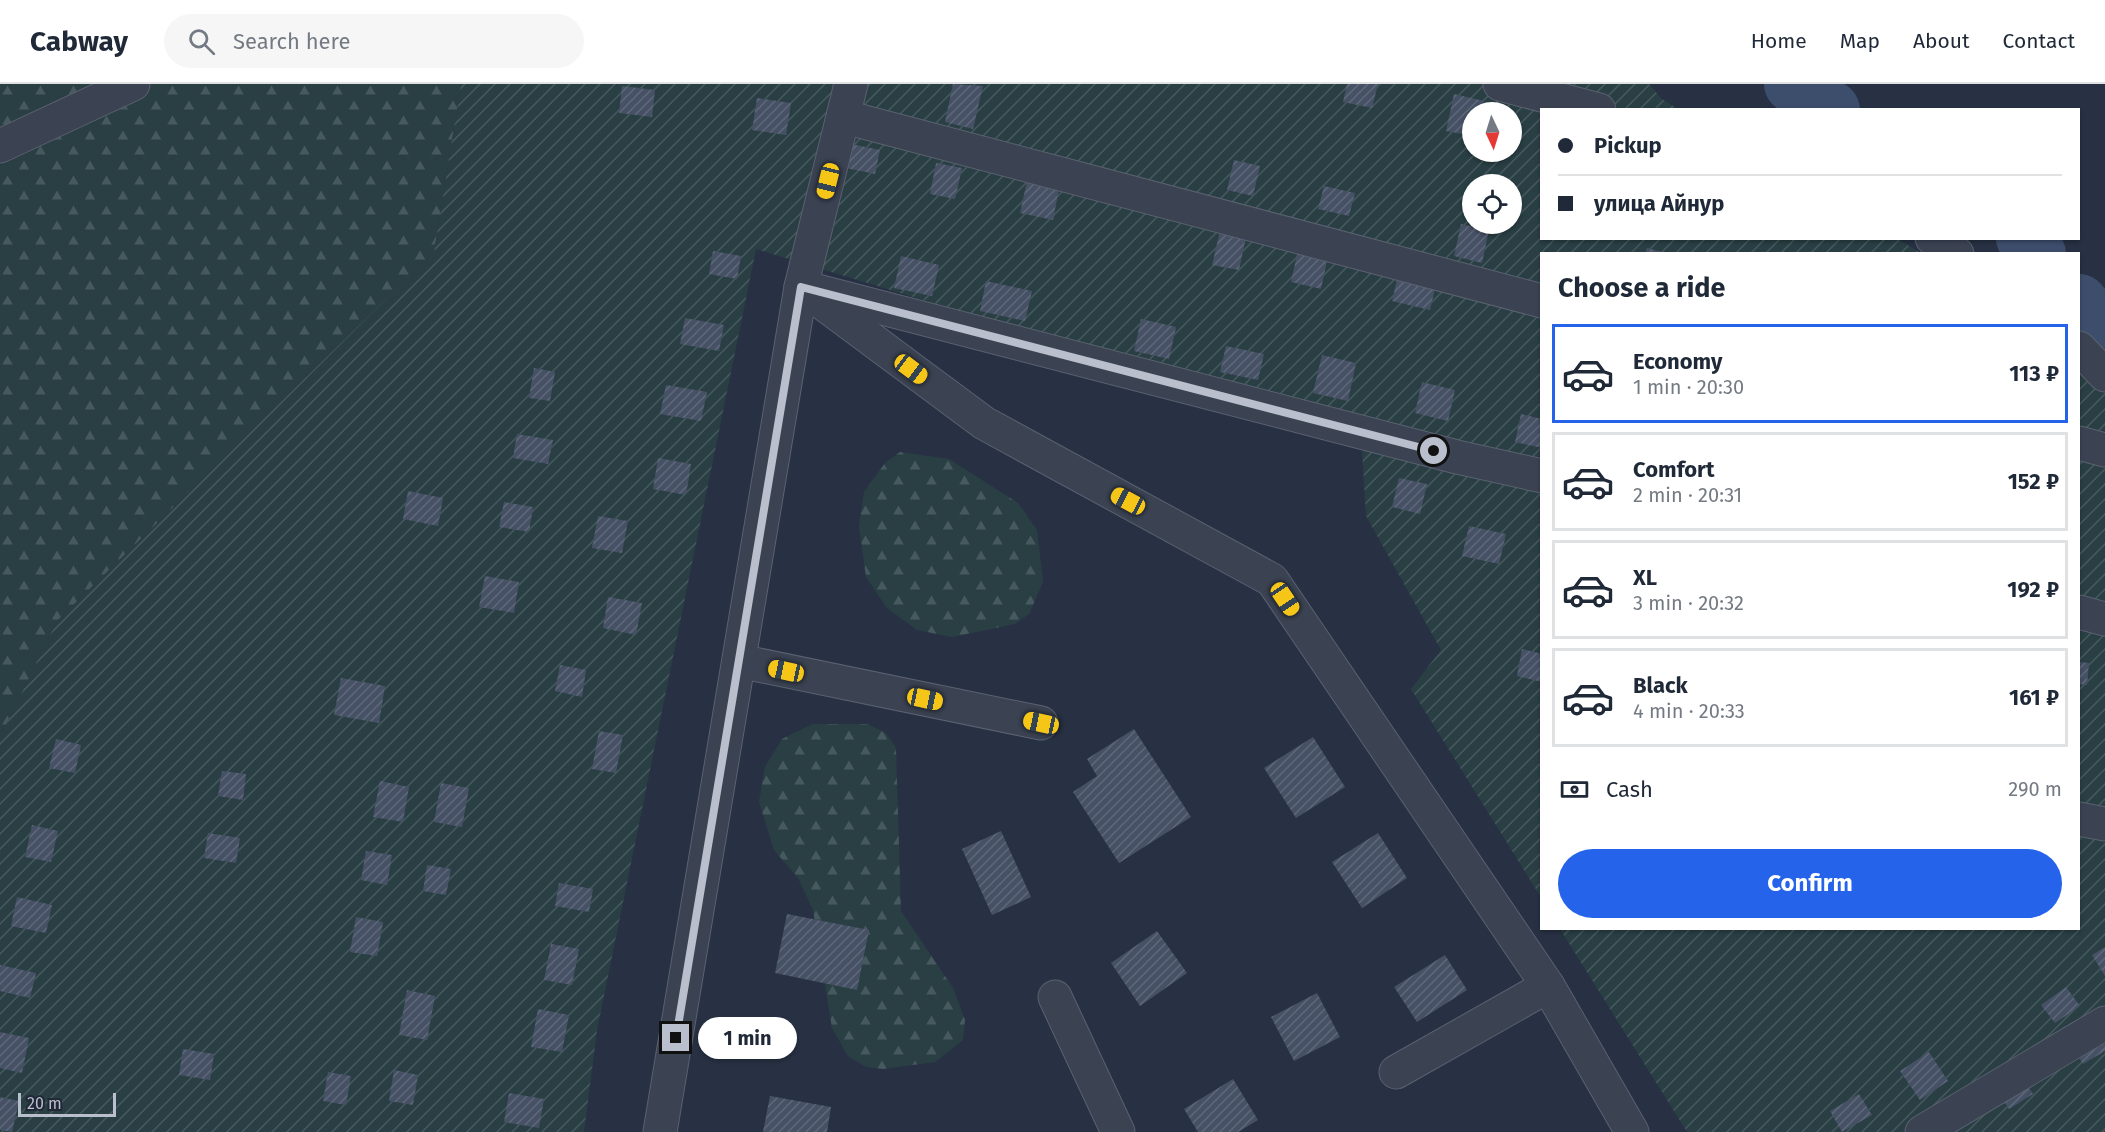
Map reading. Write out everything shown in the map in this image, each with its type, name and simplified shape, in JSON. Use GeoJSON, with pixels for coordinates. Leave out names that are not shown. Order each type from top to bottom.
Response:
{"type":"FeatureCollection","features":[{"type":"Feature","properties":{"kind":"street"},"geometry":{"type":"LineString","coordinates":[[0,146],[133,84]]}},
{"type":"Feature","properties":{"kind":"street"},"geometry":{"type":"LineString","coordinates":[[660,1132],[801,287],[845,117],[851,84]]}},
{"type":"Feature","properties":{"kind":"street"},"geometry":{"type":"LineString","coordinates":[[1500,84],[1591,108]]}},
{"type":"Feature","properties":{"kind":"street"},"geometry":{"type":"LineString","coordinates":[[845,117],[1540,300]]}},
{"type":"Feature","properties":{"kind":"street"},"geometry":{"type":"LineString","coordinates":[[1935,240],[1954,252]]}},
{"type":"Feature","properties":{"kind":"street"},"geometry":{"type":"LineString","coordinates":[[801,287],[1457,457],[1540,476]]}},
{"type":"Feature","properties":{"kind":"street"},"geometry":{"type":"LineString","coordinates":[[801,287],[984,423],[1272,580],[1548,986],[1632,1132]]}},
{"type":"Feature","properties":{"kind":"street"},"geometry":{"type":"LineString","coordinates":[[2080,349],[2105,375]]}},
{"type":"Feature","properties":{"kind":"street"},"geometry":{"type":"LineString","coordinates":[[2080,443],[2105,450]]}},
{"type":"Feature","properties":{"kind":"street"},"geometry":{"type":"LineString","coordinates":[[2080,612],[2105,619]]}},
{"type":"Feature","properties":{"kind":"street"},"geometry":{"type":"LineString","coordinates":[[739,661],[1041,723]]}},
{"type":"Feature","properties":{"kind":"street"},"geometry":{"type":"LineString","coordinates":[[2080,819],[2105,824]]}},
{"type":"Feature","properties":{"kind":"street"},"geometry":{"type":"LineString","coordinates":[[1396,1071],[1548,986]]}},
{"type":"Feature","properties":{"kind":"street"},"geometry":{"type":"LineString","coordinates":[[1055,997],[1118,1132]]}},
{"type":"Feature","properties":{"kind":"street"},"geometry":{"type":"LineString","coordinates":[[1922,1132],[2105,1023]]}},
{"type":"Feature","properties":{"kind":"green space"},"geometry":{"type":"Polygon","coordinates":[[[0,84],[461,84],[434,252],[57,621],[0,737],[0,84]]]}},
{"type":"Feature","properties":{"kind":"green space"},"geometry":{"type":"Polygon","coordinates":[[[461,84],[1649,84],[1662,99],[1676,108],[1540,108],[1540,240],[1899,240],[1919,252],[1540,252],[1540,896],[1411,689],[1441,650],[1366,516],[1361,434],[756,249],[597,1030],[584,1132],[0,1132],[0,737],[57,621],[434,252],[461,84]]]}},
{"type":"Feature","properties":{"kind":"green space"},"geometry":{"type":"Polygon","coordinates":[[[2080,366],[2105,390],[2105,1132],[1687,1132],[1561,930],[2080,930],[2080,366]]]}},
{"type":"Feature","properties":{"kind":"green space"},"geometry":{"type":"Polygon","coordinates":[[[900,452],[949,459],[1018,503],[1037,530],[1043,582],[1029,614],[1015,624],[952,637],[917,630],[887,608],[866,577],[859,526],[864,492],[885,463],[900,452]]]}},
{"type":"Feature","properties":{"kind":"green space"},"geometry":{"type":"Polygon","coordinates":[[[813,724],[867,724],[886,733],[896,748],[901,911],[953,988],[965,1020],[963,1040],[935,1062],[883,1069],[866,1067],[848,1056],[832,1028],[813,910],[798,878],[774,850],[759,802],[765,767],[782,739],[813,724]]]}},
{"type":"Feature","properties":{"kind":"building"},"geometry":{"type":"Polygon","coordinates":[[[953,84],[983,86],[973,129],[945,122],[953,84]]]}},
{"type":"Feature","properties":{"kind":"building"},"geometry":{"type":"Polygon","coordinates":[[[1347,84],[1378,84],[1372,108],[1343,102],[1347,84]]]}},
{"type":"Feature","properties":{"kind":"building"},"geometry":{"type":"Polygon","coordinates":[[[622,86],[655,90],[652,117],[619,113],[622,86]]]}},
{"type":"Feature","properties":{"kind":"building"},"geometry":{"type":"Polygon","coordinates":[[[1454,94],[1484,101],[1462,102],[1462,134],[1446,131],[1454,94]]]}},
{"type":"Feature","properties":{"kind":"building"},"geometry":{"type":"Polygon","coordinates":[[[757,98],[791,103],[786,135],[752,130],[757,98]]]}},
{"type":"Feature","properties":{"kind":"building"},"geometry":{"type":"Polygon","coordinates":[[[846,143],[880,150],[875,174],[841,167],[846,143]]]}},
{"type":"Feature","properties":{"kind":"building"},"geometry":{"type":"Polygon","coordinates":[[[1234,160],[1260,166],[1253,196],[1227,190],[1234,160]]]}},
{"type":"Feature","properties":{"kind":"building"},"geometry":{"type":"Polygon","coordinates":[[[936,163],[962,168],[955,199],[930,194],[936,163]]]}},
{"type":"Feature","properties":{"kind":"building"},"geometry":{"type":"Polygon","coordinates":[[[1027,181],[1059,189],[1053,220],[1020,213],[1027,181]]]}},
{"type":"Feature","properties":{"kind":"building"},"geometry":{"type":"Polygon","coordinates":[[[1324,186],[1355,193],[1349,216],[1318,209],[1324,186]]]}},
{"type":"Feature","properties":{"kind":"building"},"geometry":{"type":"Polygon","coordinates":[[[1461,224],[1462,234],[1488,234],[1482,263],[1454,256],[1461,224]]]}},
{"type":"Feature","properties":{"kind":"building"},"geometry":{"type":"Polygon","coordinates":[[[1220,231],[1246,237],[1239,270],[1212,265],[1220,231]]]}},
{"type":"Feature","properties":{"kind":"building"},"geometry":{"type":"Polygon","coordinates":[[[1647,248],[1661,252],[1646,252],[1647,248]]]}},
{"type":"Feature","properties":{"kind":"building"},"geometry":{"type":"Polygon","coordinates":[[[1298,250],[1328,256],[1321,289],[1291,282],[1298,250]]]}},
{"type":"Feature","properties":{"kind":"building"},"geometry":{"type":"Polygon","coordinates":[[[713,251],[741,256],[737,279],[709,274],[713,251]]]}},
{"type":"Feature","properties":{"kind":"building"},"geometry":{"type":"Polygon","coordinates":[[[901,256],[939,265],[932,296],[894,288],[901,256]]]}},
{"type":"Feature","properties":{"kind":"building"},"geometry":{"type":"Polygon","coordinates":[[[1398,275],[1436,284],[1430,310],[1392,301],[1398,275]]]}},
{"type":"Feature","properties":{"kind":"building"},"geometry":{"type":"Polygon","coordinates":[[[986,281],[1032,291],[1025,321],[980,311],[986,281]]]}},
{"type":"Feature","properties":{"kind":"building"},"geometry":{"type":"Polygon","coordinates":[[[685,318],[724,325],[719,351],[680,344],[685,318]]]}},
{"type":"Feature","properties":{"kind":"building"},"geometry":{"type":"Polygon","coordinates":[[[1141,319],[1176,327],[1169,359],[1134,351],[1141,319]]]}},
{"type":"Feature","properties":{"kind":"building"},"geometry":{"type":"Polygon","coordinates":[[[1226,346],[1264,354],[1258,380],[1220,372],[1226,346]]]}},
{"type":"Feature","properties":{"kind":"building"},"geometry":{"type":"Polygon","coordinates":[[[1322,355],[1356,363],[1348,401],[1313,393],[1322,355]]]}},
{"type":"Feature","properties":{"kind":"building"},"geometry":{"type":"Polygon","coordinates":[[[534,368],[555,372],[550,401],[529,398],[534,368]]]}},
{"type":"Feature","properties":{"kind":"building"},"geometry":{"type":"Polygon","coordinates":[[[1422,382],[1455,390],[1448,421],[1415,413],[1422,382]]]}},
{"type":"Feature","properties":{"kind":"building"},"geometry":{"type":"Polygon","coordinates":[[[666,385],[707,392],[701,421],[660,414],[666,385]]]}},
{"type":"Feature","properties":{"kind":"building"},"geometry":{"type":"Polygon","coordinates":[[[1521,414],[1540,419],[1540,448],[1515,442],[1521,414]]]}},
{"type":"Feature","properties":{"kind":"building"},"geometry":{"type":"Polygon","coordinates":[[[517,434],[553,440],[548,464],[513,458],[517,434]]]}},
{"type":"Feature","properties":{"kind":"building"},"geometry":{"type":"Polygon","coordinates":[[[658,458],[691,464],[686,495],[653,489],[658,458]]]}},
{"type":"Feature","properties":{"kind":"building"},"geometry":{"type":"Polygon","coordinates":[[[1399,478],[1427,484],[1420,514],[1392,507],[1399,478]]]}},
{"type":"Feature","properties":{"kind":"building"},"geometry":{"type":"Polygon","coordinates":[[[408,491],[443,498],[438,526],[403,519],[408,491]]]}},
{"type":"Feature","properties":{"kind":"building"},"geometry":{"type":"Polygon","coordinates":[[[504,502],[533,507],[529,532],[499,527],[504,502]]]}},
{"type":"Feature","properties":{"kind":"building"},"geometry":{"type":"Polygon","coordinates":[[[598,516],[628,521],[622,553],[592,548],[598,516]]]}},
{"type":"Feature","properties":{"kind":"building"},"geometry":{"type":"Polygon","coordinates":[[[1469,526],[1506,534],[1499,564],[1462,556],[1469,526]]]}},
{"type":"Feature","properties":{"kind":"building"},"geometry":{"type":"Polygon","coordinates":[[[485,576],[519,582],[514,613],[479,607],[485,576]]]}},
{"type":"Feature","properties":{"kind":"building"},"geometry":{"type":"Polygon","coordinates":[[[608,597],[642,603],[636,635],[603,628],[608,597]]]}},
{"type":"Feature","properties":{"kind":"building"},"geometry":{"type":"Polygon","coordinates":[[[1522,649],[1540,654],[1540,682],[1517,676],[1522,649]]]}},
{"type":"Feature","properties":{"kind":"building"},"geometry":{"type":"Polygon","coordinates":[[[2080,662],[2089,663],[2087,685],[2080,684],[2080,662]]]}},
{"type":"Feature","properties":{"kind":"building"},"geometry":{"type":"Polygon","coordinates":[[[560,665],[586,670],[582,697],[555,691],[560,665]]]}},
{"type":"Feature","properties":{"kind":"building"},"geometry":{"type":"Polygon","coordinates":[[[341,678],[385,686],[379,723],[334,715],[341,678]]]}},
{"type":"Feature","properties":{"kind":"building"},"geometry":{"type":"Polygon","coordinates":[[[1134,729],[1191,817],[1119,863],[1073,792],[1097,776],[1087,759],[1134,729]]]}},
{"type":"Feature","properties":{"kind":"building"},"geometry":{"type":"Polygon","coordinates":[[[599,731],[623,735],[616,773],[592,769],[599,731]]]}},
{"type":"Feature","properties":{"kind":"building"},"geometry":{"type":"Polygon","coordinates":[[[1313,737],[1345,787],[1296,818],[1264,768],[1313,737]]]}},
{"type":"Feature","properties":{"kind":"building"},"geometry":{"type":"Polygon","coordinates":[[[56,739],[81,745],[75,773],[49,768],[56,739]]]}},
{"type":"Feature","properties":{"kind":"building"},"geometry":{"type":"Polygon","coordinates":[[[222,771],[246,774],[243,800],[218,796],[222,771]]]}},
{"type":"Feature","properties":{"kind":"building"},"geometry":{"type":"Polygon","coordinates":[[[380,781],[409,787],[403,822],[373,817],[380,781]]]}},
{"type":"Feature","properties":{"kind":"building"},"geometry":{"type":"Polygon","coordinates":[[[441,783],[469,788],[462,827],[434,822],[441,783]]]}},
{"type":"Feature","properties":{"kind":"building"},"geometry":{"type":"Polygon","coordinates":[[[32,825],[58,831],[51,862],[25,857],[32,825]]]}},
{"type":"Feature","properties":{"kind":"building"},"geometry":{"type":"Polygon","coordinates":[[[1001,831],[1031,897],[992,915],[962,849],[1001,831]]]}},
{"type":"Feature","properties":{"kind":"building"},"geometry":{"type":"Polygon","coordinates":[[[208,833],[240,838],[236,863],[204,858],[208,833]]]}},
{"type":"Feature","properties":{"kind":"building"},"geometry":{"type":"Polygon","coordinates":[[[1378,833],[1407,878],[1362,908],[1332,862],[1378,833]]]}},
{"type":"Feature","properties":{"kind":"building"},"geometry":{"type":"Polygon","coordinates":[[[366,851],[392,855],[387,885],[361,880],[366,851]]]}},
{"type":"Feature","properties":{"kind":"building"},"geometry":{"type":"Polygon","coordinates":[[[427,865],[451,869],[446,895],[423,891],[427,865]]]}},
{"type":"Feature","properties":{"kind":"building"},"geometry":{"type":"Polygon","coordinates":[[[559,883],[593,889],[589,912],[555,906],[559,883]]]}},
{"type":"Feature","properties":{"kind":"building"},"geometry":{"type":"Polygon","coordinates":[[[17,897],[52,905],[46,933],[11,926],[17,897]]]}},
{"type":"Feature","properties":{"kind":"building"},"geometry":{"type":"Polygon","coordinates":[[[787,914],[869,930],[857,990],[775,973],[787,914]]]}},
{"type":"Feature","properties":{"kind":"building"},"geometry":{"type":"Polygon","coordinates":[[[356,917],[383,922],[377,956],[350,952],[356,917]]]}},
{"type":"Feature","properties":{"kind":"building"},"geometry":{"type":"Polygon","coordinates":[[[1157,931],[1187,973],[1140,1006],[1111,963],[1157,931]]]}},
{"type":"Feature","properties":{"kind":"building"},"geometry":{"type":"Polygon","coordinates":[[[551,944],[579,949],[572,985],[544,980],[551,944]]]}},
{"type":"Feature","properties":{"kind":"building"},"geometry":{"type":"Polygon","coordinates":[[[2105,947],[2105,976],[2092,955],[2105,947]]]}},
{"type":"Feature","properties":{"kind":"building"},"geometry":{"type":"Polygon","coordinates":[[[1445,955],[1467,990],[1417,1022],[1394,987],[1445,955]]]}},
{"type":"Feature","properties":{"kind":"building"},"geometry":{"type":"Polygon","coordinates":[[[0,965],[36,973],[30,998],[0,991],[0,965]]]}},
{"type":"Feature","properties":{"kind":"building"},"geometry":{"type":"Polygon","coordinates":[[[2066,987],[2080,1006],[2055,1023],[2041,1005],[2066,987]]]}},
{"type":"Feature","properties":{"kind":"building"},"geometry":{"type":"Polygon","coordinates":[[[407,990],[435,996],[427,1040],[399,1035],[407,990]]]}},
{"type":"Feature","properties":{"kind":"building"},"geometry":{"type":"Polygon","coordinates":[[[1317,993],[1340,1037],[1294,1061],[1271,1017],[1317,993]]]}},
{"type":"Feature","properties":{"kind":"building"},"geometry":{"type":"Polygon","coordinates":[[[538,1009],[569,1015],[562,1052],[531,1047],[538,1009]]]}},
{"type":"Feature","properties":{"kind":"building"},"geometry":{"type":"Polygon","coordinates":[[[0,1032],[29,1038],[22,1073],[0,1068],[0,1032]]]}},
{"type":"Feature","properties":{"kind":"building"},"geometry":{"type":"Polygon","coordinates":[[[2097,1032],[2105,1045],[2105,1051],[2083,1064],[2072,1047],[2097,1032]]]}},
{"type":"Feature","properties":{"kind":"building"},"geometry":{"type":"Polygon","coordinates":[[[183,1049],[214,1054],[210,1080],[179,1075],[183,1049]]]}},
{"type":"Feature","properties":{"kind":"building"},"geometry":{"type":"Polygon","coordinates":[[[1929,1052],[1948,1081],[1920,1100],[1900,1071],[1929,1052]]]}},
{"type":"Feature","properties":{"kind":"building"},"geometry":{"type":"Polygon","coordinates":[[[394,1070],[418,1075],[413,1105],[389,1101],[394,1070]]]}},
{"type":"Feature","properties":{"kind":"building"},"geometry":{"type":"Polygon","coordinates":[[[328,1072],[351,1076],[346,1105],[323,1101],[328,1072]]]}},
{"type":"Feature","properties":{"kind":"building"},"geometry":{"type":"Polygon","coordinates":[[[2020,1074],[2033,1094],[2009,1109],[1996,1089],[2020,1074]]]}},
{"type":"Feature","properties":{"kind":"building"},"geometry":{"type":"Polygon","coordinates":[[[1233,1079],[1258,1120],[1238,1132],[1198,1132],[1184,1109],[1233,1079]]]}},
{"type":"Feature","properties":{"kind":"building"},"geometry":{"type":"Polygon","coordinates":[[[509,1093],[544,1099],[539,1128],[504,1122],[509,1093]]]}},
{"type":"Feature","properties":{"kind":"building"},"geometry":{"type":"Polygon","coordinates":[[[1859,1094],[1872,1115],[1842,1132],[1830,1111],[1859,1094]]]}},
{"type":"Feature","properties":{"kind":"building"},"geometry":{"type":"Polygon","coordinates":[[[770,1096],[831,1107],[827,1132],[763,1132],[770,1096]]]}},
{"type":"Feature","properties":{"kind":"building"},"geometry":{"type":"Polygon","coordinates":[[[0,1097],[19,1101],[12,1132],[0,1130],[0,1097]]]}},
{"type":"Feature","properties":{"kind":"waterway"},"geometry":{"type":"LineString","coordinates":[[1793,84],[1828,108]]}},
{"type":"Feature","properties":{"kind":"waterway"},"geometry":{"type":"LineString","coordinates":[[2026,240],[2036,252]]}},
{"type":"Feature","properties":{"kind":"waterway"},"geometry":{"type":"LineString","coordinates":[[2080,304],[2105,333]]}},
{"type":"Feature","properties":{"kind":"route"},"geometry":{"type":"LineString","coordinates":[[676,1038],[801,287],[1434,451]]}}]}
